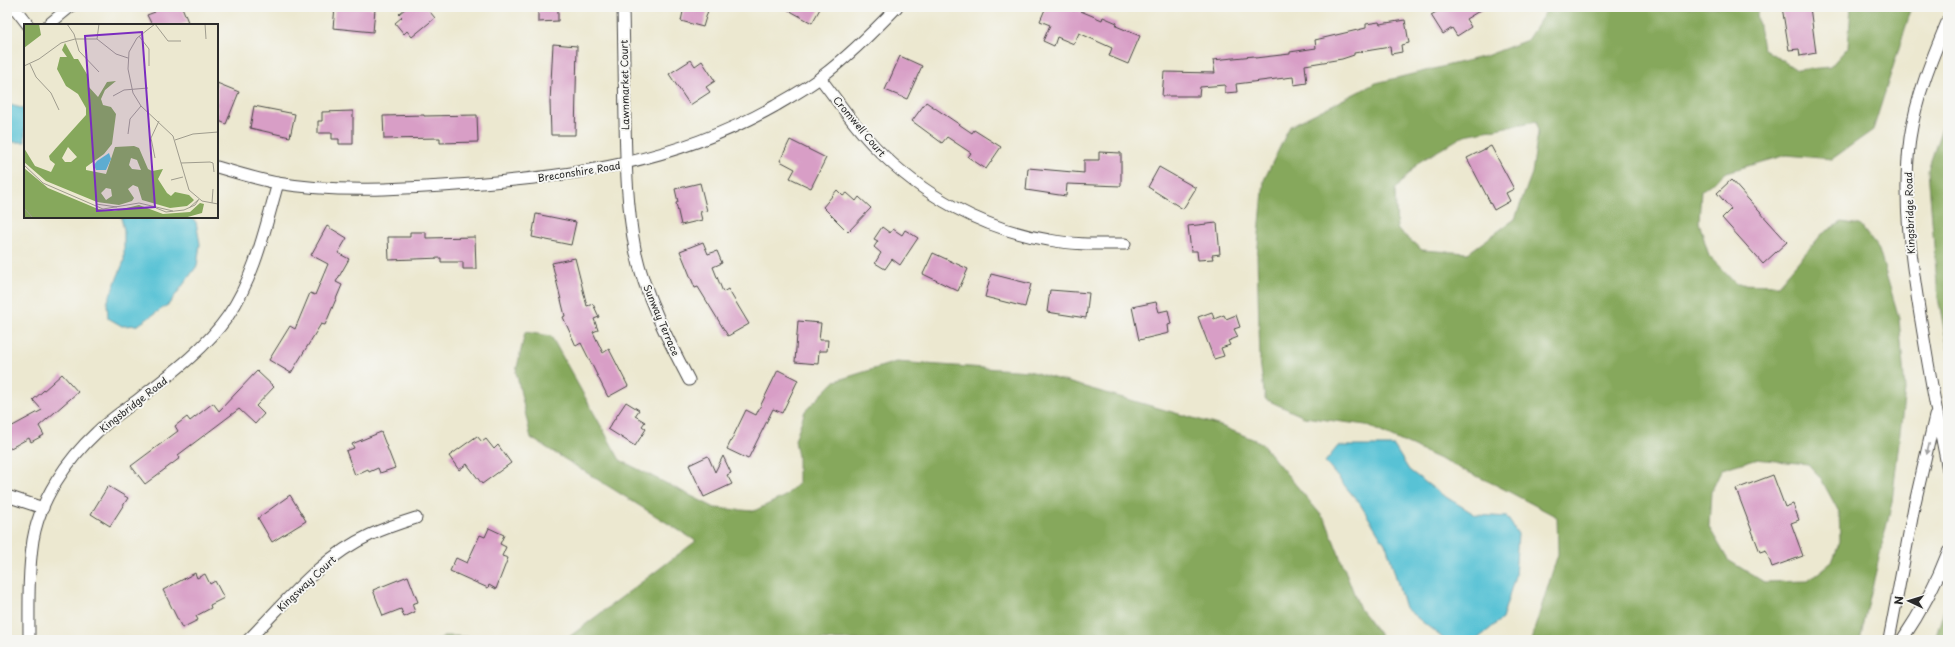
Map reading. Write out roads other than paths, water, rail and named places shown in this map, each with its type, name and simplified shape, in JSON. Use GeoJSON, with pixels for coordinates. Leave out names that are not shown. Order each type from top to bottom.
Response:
{"type":"FeatureCollection","features":[{"type":"Feature","properties":{"kind":"street"},"geometry":{"type":"LineString","coordinates":[[14,7],[27,24]]}},
{"type":"Feature","properties":{"kind":"street"},"geometry":{"type":"LineString","coordinates":[[49,24],[70,7]]}},
{"type":"Feature","properties":{"kind":"street","name":"Lawnmarket Court"},"geometry":{"type":"LineString","coordinates":[[623,7],[626,164]]}},
{"type":"Feature","properties":{"kind":"street","name":"Breconshire Road"},"geometry":{"type":"LineString","coordinates":[[218,167],[278,183],[311,187],[405,189],[558,176],[626,164],[671,152],[750,120],[820,78],[860,45],[897,7]]}},
{"type":"Feature","properties":{"kind":"street","name":"Kingsbridge Road"},"geometry":{"type":"LineString","coordinates":[[1948,20],[1934,53],[1918,100],[1906,176],[1910,253],[1936,411],[1948,470]]}},
{"type":"Feature","properties":{"kind":"street","name":"Cromwell Court"},"geometry":{"type":"LineString","coordinates":[[820,78],[874,146],[901,172],[954,208],[982,221],[1014,232],[1050,240],[1089,244],[1126,244]]}},
{"type":"Feature","properties":{"kind":"street","name":"Sunway Terrace"},"geometry":{"type":"LineString","coordinates":[[626,164],[628,206],[635,249],[646,287],[665,333],[689,380]]}},
{"type":"Feature","properties":{"kind":"street","name":"Kingsbridge Road"},"geometry":{"type":"LineString","coordinates":[[29,640],[30,567],[34,539],[43,508],[56,482],[75,455],[97,431],[179,369],[228,316],[246,284],[260,248],[278,183]]}},
{"type":"Feature","properties":{"kind":"street","name":"Kingsbridge Road"},"geometry":{"type":"LineString","coordinates":[[1889,640],[1896,611],[1914,507],[1936,411]]}},
{"type":"Feature","properties":{"kind":"street"},"geometry":{"type":"LineString","coordinates":[[7,496],[43,508]]}},
{"type":"Feature","properties":{"kind":"street","name":"Kingsway Court"},"geometry":{"type":"LineString","coordinates":[[248,640],[306,582],[346,548],[369,535],[416,518]]}},
{"type":"Feature","properties":{"kind":"street"},"geometry":{"type":"LineString","coordinates":[[1902,640],[1924,607],[1937,581],[1948,552]]}},
{"type":"Feature","properties":{"kind":"water"},"geometry":{"type":"Polygon","coordinates":[[[7,101],[10,105],[24,109],[24,142],[7,142],[7,101]]]}},
{"type":"Feature","properties":{"kind":"water"},"geometry":{"type":"Polygon","coordinates":[[[121,218],[192,218],[196,222],[200,244],[197,266],[169,304],[138,325],[122,326],[108,318],[107,303],[124,261],[124,230],[121,218]]]}},
{"type":"Feature","properties":{"kind":"water"},"geometry":{"type":"Polygon","coordinates":[[[1338,446],[1394,446],[1409,470],[1441,494],[1476,515],[1507,517],[1518,534],[1515,576],[1502,619],[1476,640],[1445,640],[1405,608],[1387,547],[1360,504],[1325,462],[1338,446]]]}}]}
